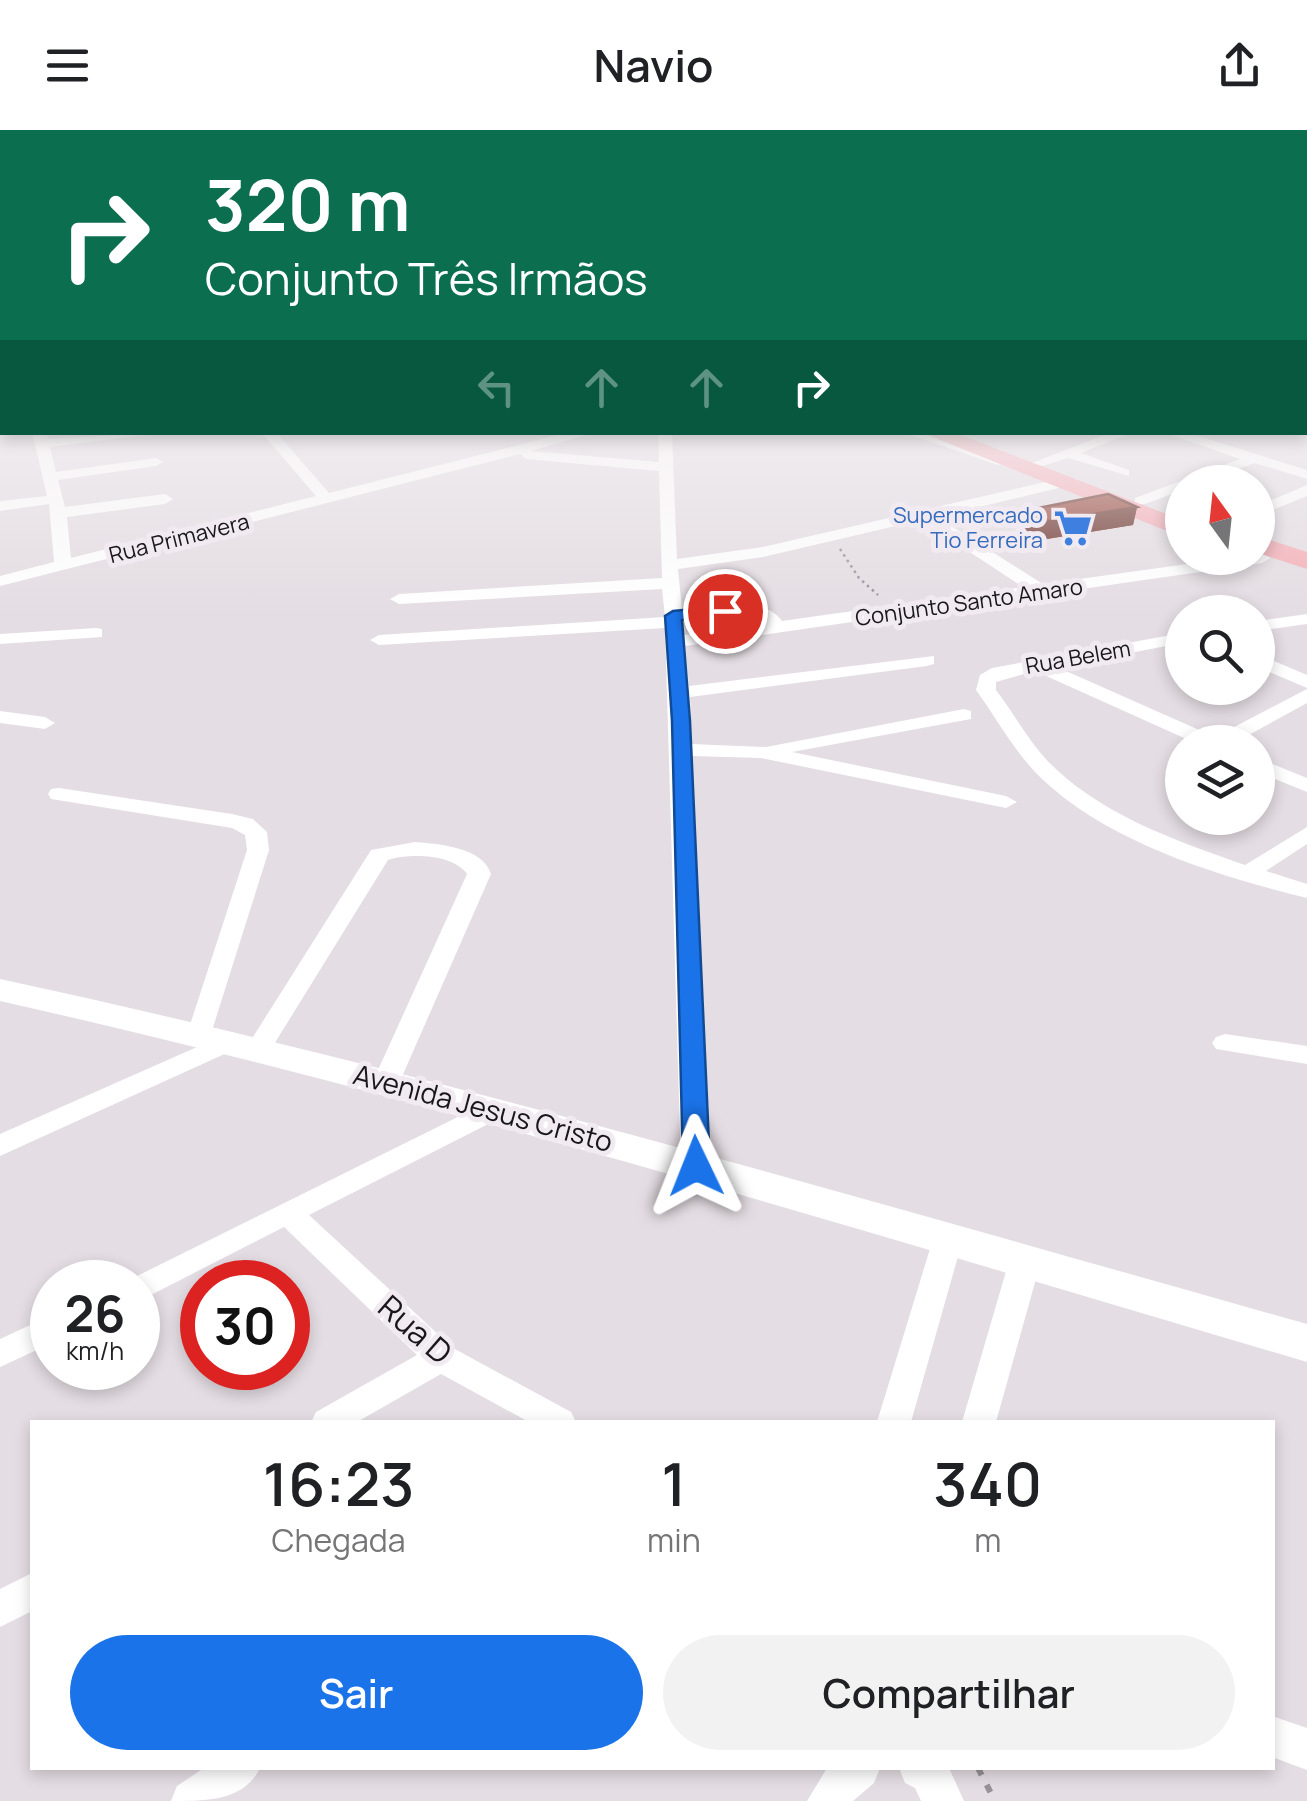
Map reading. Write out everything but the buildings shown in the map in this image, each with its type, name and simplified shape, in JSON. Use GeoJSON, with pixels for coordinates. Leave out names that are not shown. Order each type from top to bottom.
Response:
{"type":"FeatureCollection","features":[{"type":"Feature","properties":{"kind":"highway"},"geometry":{"type":"LineString","coordinates":[[998,460],[1165,524]]}},
{"type":"Feature","properties":{"kind":"highway"},"geometry":{"type":"LineString","coordinates":[[1031,460],[1165,510]]}},
{"type":"Feature","properties":{"kind":"highway"},"geometry":{"type":"LineString","coordinates":[[1275,556],[1307,561]]}},
{"type":"Feature","properties":{"kind":"highway"},"geometry":{"type":"LineString","coordinates":[[1275,560],[1307,574]]}},
{"type":"Feature","properties":{"kind":"main road","name":"Avenida Jesus Cristo"},"geometry":{"type":"LineString","coordinates":[[0,990],[230,1041],[494,1109],[1307,1343]]}},
{"type":"Feature","properties":{"kind":"street"},"geometry":{"type":"LineString","coordinates":[[46,460],[58,506],[62,566]]}},
{"type":"Feature","properties":{"kind":"street"},"geometry":{"type":"LineString","coordinates":[[292,460],[328,501]]}},
{"type":"Feature","properties":{"kind":"street","name":"Rua Primavera"},"geometry":{"type":"LineString","coordinates":[[0,580],[486,460]]}},
{"type":"Feature","properties":{"kind":"street"},"geometry":{"type":"LineString","coordinates":[[581,460],[666,467]]}},
{"type":"Feature","properties":{"kind":"street"},"geometry":{"type":"LineString","coordinates":[[666,460],[680,693],[696,1166]]}},
{"type":"Feature","properties":{"kind":"street"},"geometry":{"type":"LineString","coordinates":[[997,460],[1003,462]]}},
{"type":"Feature","properties":{"kind":"street"},"geometry":{"type":"LineString","coordinates":[[1039,463],[1049,460]]}},
{"type":"Feature","properties":{"kind":"street"},"geometry":{"type":"LineString","coordinates":[[1085,460],[1124,474]]}},
{"type":"Feature","properties":{"kind":"street"},"geometry":{"type":"LineString","coordinates":[[1256,460],[1307,475]]}},
{"type":"Feature","properties":{"kind":"street"},"geometry":{"type":"LineString","coordinates":[[50,476],[156,462]]}},
{"type":"Feature","properties":{"kind":"street"},"geometry":{"type":"LineString","coordinates":[[400,600],[670,574],[1058,484]]}},
{"type":"Feature","properties":{"kind":"street"},"geometry":{"type":"LineString","coordinates":[[1275,504],[1307,490]]}},
{"type":"Feature","properties":{"kind":"street"},"geometry":{"type":"LineString","coordinates":[[1140,501],[1165,492]]}},
{"type":"Feature","properties":{"kind":"street"},"geometry":{"type":"LineString","coordinates":[[0,506],[165,499]]}},
{"type":"Feature","properties":{"kind":"street"},"geometry":{"type":"LineString","coordinates":[[925,516],[1043,592]]}},
{"type":"Feature","properties":{"kind":"street","name":"Conjunto Santo Amaro"},"geometry":{"type":"LineString","coordinates":[[674,627],[756,610],[770,618],[779,630],[1043,592],[1165,570]]}},
{"type":"Feature","properties":{"kind":"street"},"geometry":{"type":"LineString","coordinates":[[1275,623],[1307,618]]}},
{"type":"Feature","properties":{"kind":"street"},"geometry":{"type":"LineString","coordinates":[[379,640],[674,627]]}},
{"type":"Feature","properties":{"kind":"street"},"geometry":{"type":"LineString","coordinates":[[0,640],[96,633]]}},
{"type":"Feature","properties":{"kind":"street","name":"Rua Belem"},"geometry":{"type":"LineString","coordinates":[[1165,641],[990,675],[986,690],[1052,777],[1113,816],[1186,852],[1246,874]]}},
{"type":"Feature","properties":{"kind":"street","name":"Conjunto Santo Amaro"},"geometry":{"type":"LineString","coordinates":[[680,693],[926,660]]}},
{"type":"Feature","properties":{"kind":"street"},"geometry":{"type":"LineString","coordinates":[[1038,665],[1170,725]]}},
{"type":"Feature","properties":{"kind":"street"},"geometry":{"type":"LineString","coordinates":[[1275,668],[1307,682]]}},
{"type":"Feature","properties":{"kind":"street"},"geometry":{"type":"LineString","coordinates":[[1253,725],[1307,695]]}},
{"type":"Feature","properties":{"kind":"street"},"geometry":{"type":"LineString","coordinates":[[760,752],[964,716]]}},
{"type":"Feature","properties":{"kind":"street"},"geometry":{"type":"LineString","coordinates":[[0,717],[46,723]]}},
{"type":"Feature","properties":{"kind":"street"},"geometry":{"type":"LineString","coordinates":[[682,750],[760,752],[1006,802]]}},
{"type":"Feature","properties":{"kind":"street"},"geometry":{"type":"LineString","coordinates":[[1275,772],[1307,786]]}},
{"type":"Feature","properties":{"kind":"street"},"geometry":{"type":"LineString","coordinates":[[59,794],[232,821],[256,832],[258,850],[230,1041]]}},
{"type":"Feature","properties":{"kind":"street"},"geometry":{"type":"LineString","coordinates":[[1246,874],[1307,834]]}},
{"type":"Feature","properties":{"kind":"street"},"geometry":{"type":"LineString","coordinates":[[0,1146],[230,1041],[379,855],[398,848],[467,860],[478,866],[479,874],[387,1081]]}},
{"type":"Feature","properties":{"kind":"street"},"geometry":{"type":"LineString","coordinates":[[1246,874],[1307,891]]}},
{"type":"Feature","properties":{"kind":"street"},"geometry":{"type":"LineString","coordinates":[[1225,1043],[1307,1055]]}},
{"type":"Feature","properties":{"kind":"street"},"geometry":{"type":"LineString","coordinates":[[160,1276],[494,1109]]}},
{"type":"Feature","properties":{"kind":"street","name":"Rua D"},"geometry":{"type":"LineString","coordinates":[[290,1214],[441,1358],[555,1420]]}},
{"type":"Feature","properties":{"kind":"street"},"geometry":{"type":"LineString","coordinates":[[895,1420],[948,1239]]}},
{"type":"Feature","properties":{"kind":"street"},"geometry":{"type":"LineString","coordinates":[[981,1420],[1025,1261]]}},
{"type":"Feature","properties":{"kind":"street"},"geometry":{"type":"LineString","coordinates":[[0,1354],[30,1339]]}},
{"type":"Feature","properties":{"kind":"street"},"geometry":{"type":"LineString","coordinates":[[332,1420],[441,1358]]}},
{"type":"Feature","properties":{"kind":"street"},"geometry":{"type":"LineString","coordinates":[[0,1609],[30,1591]]}},
{"type":"Feature","properties":{"kind":"street"},"geometry":{"type":"LineString","coordinates":[[1275,1737],[1307,1748]]}},
{"type":"Feature","properties":{"kind":"street"},"geometry":{"type":"LineString","coordinates":[[192,1801],[236,1770]]}},
{"type":"Feature","properties":{"kind":"street"},"geometry":{"type":"LineString","coordinates":[[828,1801],[843,1780],[856,1770]]}},
{"type":"Feature","properties":{"kind":"street"},"geometry":{"type":"LineString","coordinates":[[924,1770],[930,1773],[943,1801]]}},
{"type":"Feature","properties":{"kind":"path"},"geometry":{"type":"LineString","coordinates":[[831,537],[859,578],[897,613]]}},
{"type":"Feature","properties":{"kind":"path"},"geometry":{"type":"LineString","coordinates":[[979,1770],[994,1801]]}},
{"type":"Feature","properties":{"kind":"place","name":"Supermercado Tio Ferreira"},"geometry":{"type":"Point","coordinates":[1073,528]}},
{"type":"Feature","properties":{"kind":"route"},"geometry":{"type":"LineString","coordinates":[[696,1166],[680,693],[673,616],[725,611]]}}]}
